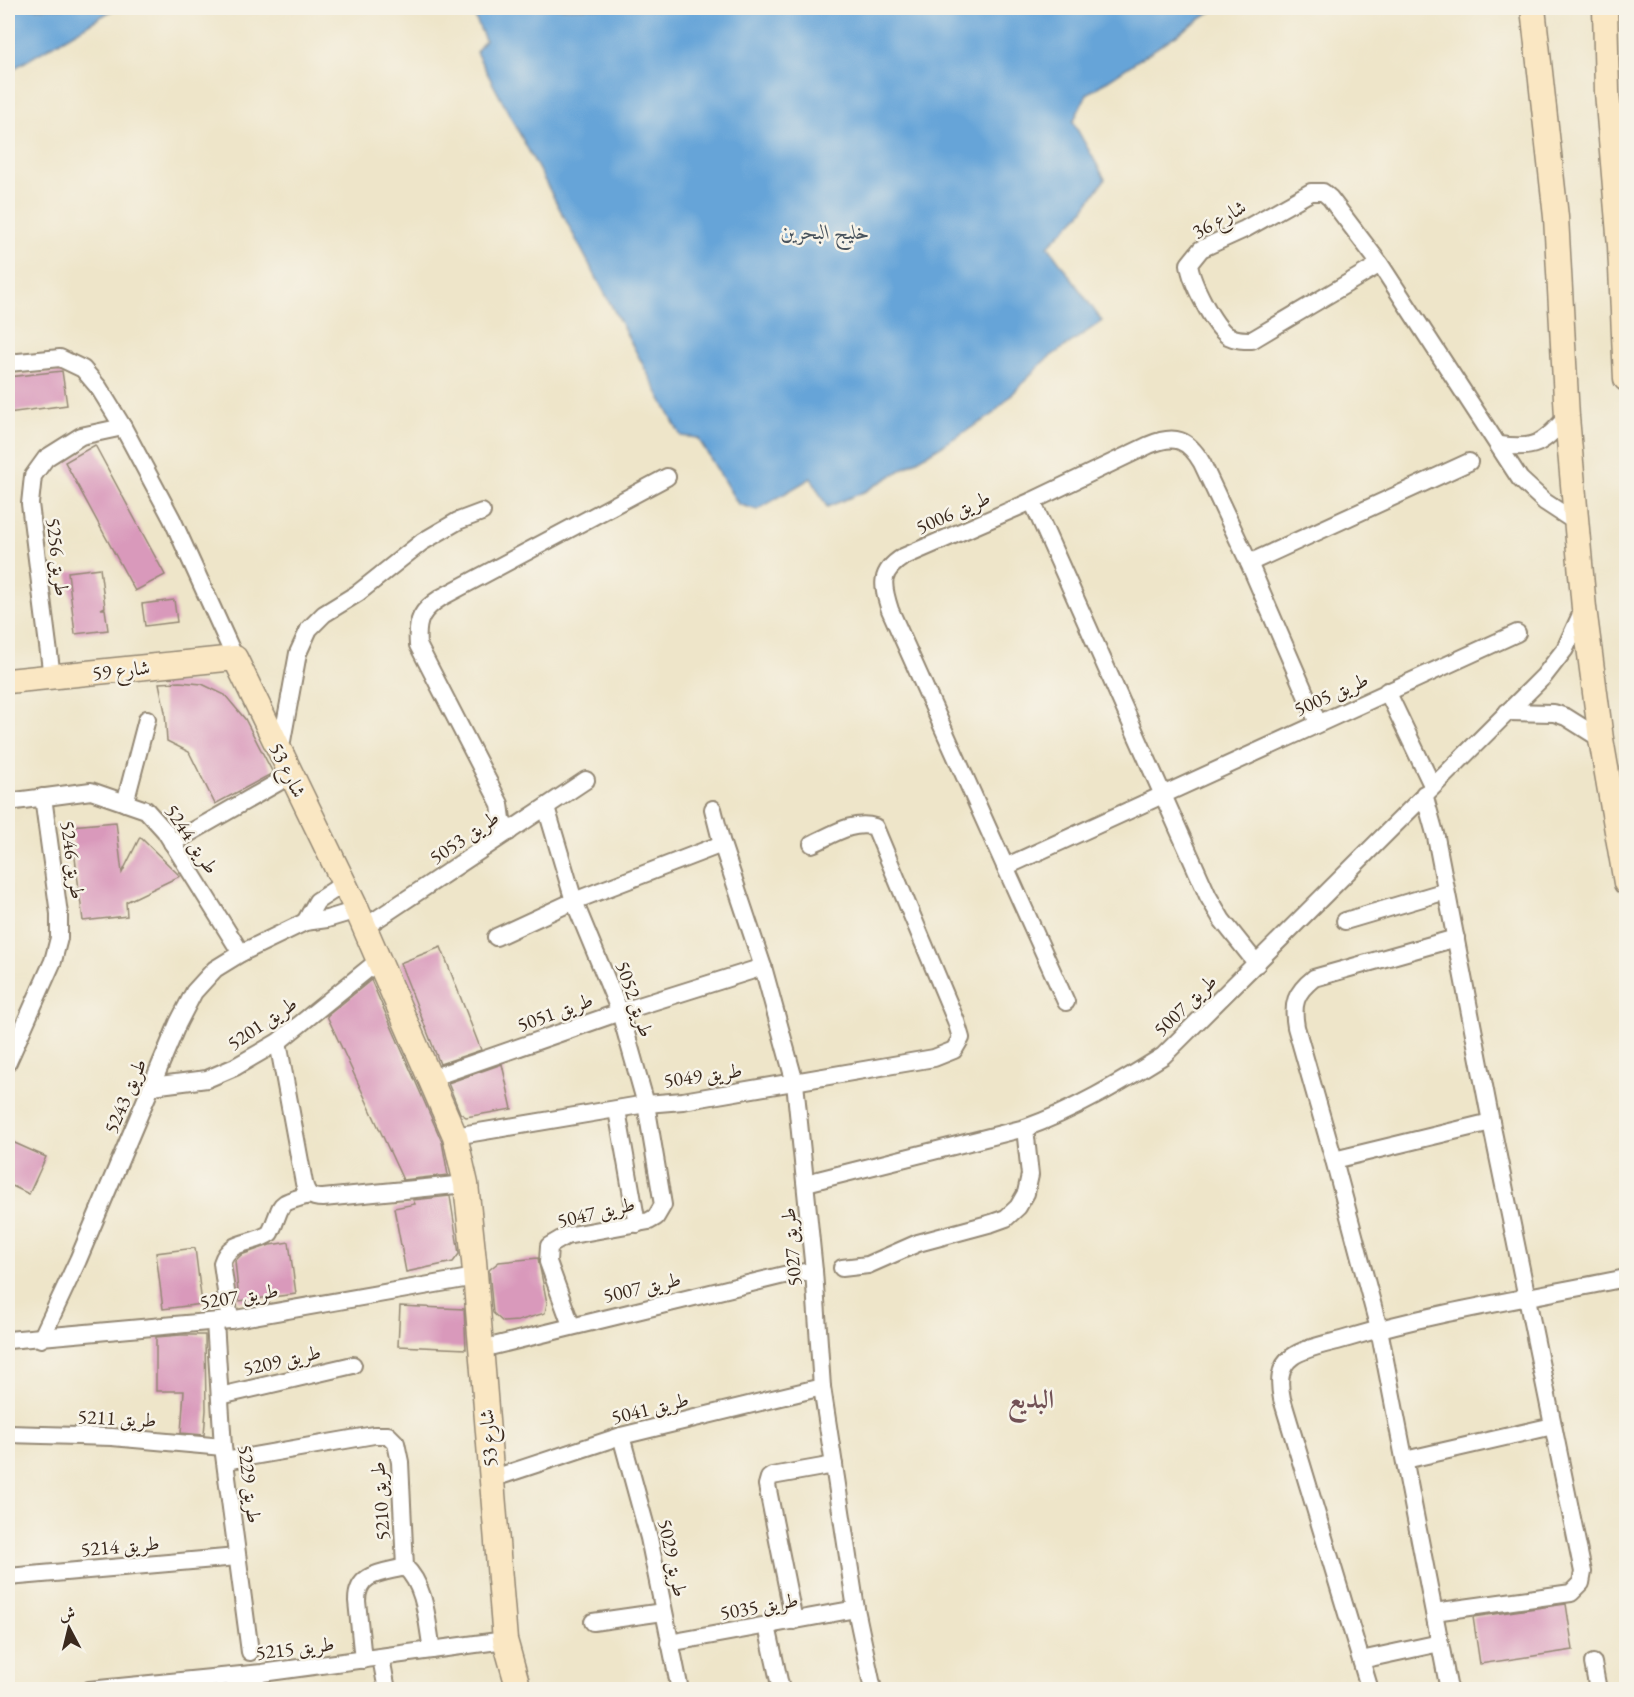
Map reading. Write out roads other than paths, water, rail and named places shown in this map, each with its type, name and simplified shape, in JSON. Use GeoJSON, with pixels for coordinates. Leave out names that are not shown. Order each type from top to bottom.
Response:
{"type":"FeatureCollection","features":[{"type":"Feature","properties":{"kind":"street"},"geometry":{"type":"LineString","coordinates":[[1533,8],[1556,217],[1567,417],[1584,608],[1601,739],[1626,883]]}},
{"type":"Feature","properties":{"kind":"street"},"geometry":{"type":"LineString","coordinates":[[1592,8],[1607,92]]}},
{"type":"Feature","properties":{"kind":"street"},"geometry":{"type":"LineString","coordinates":[[1605,8],[1607,92],[1620,246],[1626,379]]}},
{"type":"Feature","properties":{"kind":"street","name":"شارع 36"},"geometry":{"type":"LineString","coordinates":[[1380,264],[1252,340],[1239,340],[1227,335],[1205,306],[1190,273],[1189,264],[1201,249],[1245,229],[1311,192],[1323,192],[1380,264],[1520,479],[1532,491],[1577,523]]}},
{"type":"Feature","properties":{"kind":"street","name":"شارع 53"},"geometry":{"type":"LineString","coordinates":[[8,363],[60,358],[83,369],[99,388],[123,427],[172,519],[235,658],[361,919],[455,1136],[466,1184],[505,1640],[519,1689]]}},
{"type":"Feature","properties":{"kind":"street"},"geometry":{"type":"LineString","coordinates":[[1500,445],[1531,447],[1551,434],[1567,417]]}},
{"type":"Feature","properties":{"kind":"street","name":"طريق 5256"},"geometry":{"type":"LineString","coordinates":[[52,677],[30,504],[33,476],[46,458],[81,436],[123,427]]}},
{"type":"Feature","properties":{"kind":"street","name":"طريق 5006"},"geometry":{"type":"LineString","coordinates":[[1066,1002],[890,610],[884,592],[884,578],[891,565],[903,557],[1032,501],[1164,438],[1180,440],[1194,449],[1198,456],[1249,563],[1318,723]]}},
{"type":"Feature","properties":{"kind":"street"},"geometry":{"type":"LineString","coordinates":[[1249,563],[1469,462]]}},
{"type":"Feature","properties":{"kind":"street"},"geometry":{"type":"LineString","coordinates":[[514,829],[502,819],[502,808],[418,645],[417,630],[421,616],[430,604],[442,597],[668,477]]}},
{"type":"Feature","properties":{"kind":"street"},"geometry":{"type":"LineString","coordinates":[[1032,501],[1214,907],[1257,964]]}},
{"type":"Feature","properties":{"kind":"street"},"geometry":{"type":"LineString","coordinates":[[280,753],[298,653],[309,629],[324,614],[358,593],[422,542],[458,521],[482,512]]}},
{"type":"Feature","properties":{"kind":"street","name":"طريق 5007"},"geometry":{"type":"LineString","coordinates":[[806,1183],[1025,1128],[1058,1116],[1100,1095],[1162,1056],[1257,964],[1428,789],[1556,663],[1584,608]]}},
{"type":"Feature","properties":{"kind":"street","name":"طريق 5005"},"geometry":{"type":"LineString","coordinates":[[1005,867],[1516,633]]}},
{"type":"Feature","properties":{"kind":"street","name":"شارع 59"},"geometry":{"type":"LineString","coordinates":[[8,681],[235,658]]}},
{"type":"Feature","properties":{"kind":"street"},"geometry":{"type":"LineString","coordinates":[[1387,691],[1428,789],[1491,1122],[1583,1572],[1581,1583],[1571,1593],[1434,1612]]}},
{"type":"Feature","properties":{"kind":"street"},"geometry":{"type":"LineString","coordinates":[[1507,712],[1554,713],[1566,717],[1601,739]]}},
{"type":"Feature","properties":{"kind":"street"},"geometry":{"type":"LineString","coordinates":[[125,802],[147,720]]}},
{"type":"Feature","properties":{"kind":"street"},"geometry":{"type":"LineString","coordinates":[[172,843],[291,775]]}},
{"type":"Feature","properties":{"kind":"street","name":"طريق 5053"},"geometry":{"type":"LineString","coordinates":[[361,919],[514,829],[586,780]]}},
{"type":"Feature","properties":{"kind":"street","name":"طريق 5244"},"geometry":{"type":"LineString","coordinates":[[8,802],[91,791],[146,810],[165,831],[241,953]]}},
{"type":"Feature","properties":{"kind":"street","name":"طريق 5246"},"geometry":{"type":"LineString","coordinates":[[8,1062],[53,961],[58,938],[59,914],[43,797]]}},
{"type":"Feature","properties":{"kind":"street","name":"طريق 5052"},"geometry":{"type":"LineString","coordinates":[[546,807],[574,901],[620,1012],[646,1104],[663,1205],[661,1211]]}},
{"type":"Feature","properties":{"kind":"street","name":"طريق 5027"},"geometry":{"type":"LineString","coordinates":[[713,809],[722,844],[764,967],[795,1083],[814,1271],[822,1387],[856,1609],[873,1689]]}},
{"type":"Feature","properties":{"kind":"street","name":"طريق 5049"},"geometry":{"type":"LineString","coordinates":[[455,1136],[646,1104],[683,1101],[795,1083],[934,1058],[954,1050],[961,1038],[956,1021],[875,827],[864,823],[852,826],[812,844]]}},
{"type":"Feature","properties":{"kind":"street"},"geometry":{"type":"LineString","coordinates":[[496,937],[574,901],[722,844]]}},
{"type":"Feature","properties":{"kind":"street","name":"طريق 5243"},"geometry":{"type":"LineString","coordinates":[[305,922],[317,902],[343,884]]}},
{"type":"Feature","properties":{"kind":"street"},"geometry":{"type":"LineString","coordinates":[[1345,921],[1446,891]]}},
{"type":"Feature","properties":{"kind":"street","name":"طريق 5243"},"geometry":{"type":"LineString","coordinates":[[41,1338],[78,1260],[178,1023],[194,993],[215,969],[241,953],[305,922],[327,919],[361,919]]}},
{"type":"Feature","properties":{"kind":"street"},"geometry":{"type":"LineString","coordinates":[[1449,1689],[1379,1329],[1294,1013],[1295,999],[1302,986],[1314,978],[1456,938]]}},
{"type":"Feature","properties":{"kind":"street","name":"طريق 5201"},"geometry":{"type":"LineString","coordinates":[[152,1086],[207,1079],[221,1074],[278,1042],[379,960]]}},
{"type":"Feature","properties":{"kind":"street","name":"طريق 5051"},"geometry":{"type":"LineString","coordinates":[[431,1078],[620,1012],[764,967]]}},
{"type":"Feature","properties":{"kind":"street"},"geometry":{"type":"LineString","coordinates":[[278,1042],[304,1183],[309,1196],[323,1198],[466,1184]]}},
{"type":"Feature","properties":{"kind":"street"},"geometry":{"type":"LineString","coordinates":[[617,1110],[637,1224]]}},
{"type":"Feature","properties":{"kind":"street"},"geometry":{"type":"LineString","coordinates":[[1334,1160],[1491,1122]]}},
{"type":"Feature","properties":{"kind":"street"},"geometry":{"type":"LineString","coordinates":[[842,1268],[868,1265],[918,1243],[1006,1218],[1018,1207],[1026,1193],[1030,1175],[1025,1128]]}},
{"type":"Feature","properties":{"kind":"street","name":"طريق 5229"},"geometry":{"type":"LineString","coordinates":[[250,1652],[224,1454],[220,1396],[223,1321],[222,1263],[224,1255],[230,1248],[270,1233],[284,1202],[309,1196]]}},
{"type":"Feature","properties":{"kind":"street","name":"طريق 5047"},"geometry":{"type":"LineString","coordinates":[[571,1325],[548,1262],[549,1246],[566,1236],[649,1221],[661,1211]]}},
{"type":"Feature","properties":{"kind":"street","name":"طريق 5007"},"geometry":{"type":"LineString","coordinates":[[481,1349],[571,1325],[784,1275],[814,1271]]}},
{"type":"Feature","properties":{"kind":"street","name":"طريق 5207"},"geometry":{"type":"LineString","coordinates":[[8,1340],[223,1321],[475,1277]]}},
{"type":"Feature","properties":{"kind":"street"},"geometry":{"type":"LineString","coordinates":[[1370,1689],[1282,1399],[1279,1384],[1282,1369],[1291,1357],[1379,1329],[1527,1296],[1626,1278]]}},
{"type":"Feature","properties":{"kind":"street","name":"طريق 5209"},"geometry":{"type":"LineString","coordinates":[[220,1396],[353,1365]]}},
{"type":"Feature","properties":{"kind":"street","name":"طريق 5041"},"geometry":{"type":"LineString","coordinates":[[491,1479],[621,1436],[822,1387]]}},
{"type":"Feature","properties":{"kind":"street"},"geometry":{"type":"LineString","coordinates":[[1405,1460],[1553,1426]]}},
{"type":"Feature","properties":{"kind":"street","name":"طريق 5211"},"geometry":{"type":"LineString","coordinates":[[8,1434],[112,1437],[224,1454],[388,1435]]}},
{"type":"Feature","properties":{"kind":"street","name":"طريق 5210"},"geometry":{"type":"LineString","coordinates":[[388,1435],[396,1443],[400,1462],[405,1567]]}},
{"type":"Feature","properties":{"kind":"street","name":"طريق 5029"},"geometry":{"type":"LineString","coordinates":[[621,1436],[649,1538],[680,1689]]}},
{"type":"Feature","properties":{"kind":"street"},"geometry":{"type":"LineString","coordinates":[[794,1621],[767,1485],[768,1478],[834,1465]]}},
{"type":"Feature","properties":{"kind":"street","name":"طريق 5214"},"geometry":{"type":"LineString","coordinates":[[8,1577],[237,1557]]}},
{"type":"Feature","properties":{"kind":"street"},"geometry":{"type":"LineString","coordinates":[[363,1660],[357,1592],[367,1577],[405,1567],[414,1575],[419,1587],[432,1650]]}},
{"type":"Feature","properties":{"kind":"street","name":"طريق 5035"},"geometry":{"type":"LineString","coordinates":[[669,1643],[856,1609]]}},
{"type":"Feature","properties":{"kind":"street"},"geometry":{"type":"LineString","coordinates":[[592,1622],[663,1612]]}},
{"type":"Feature","properties":{"kind":"street"},"geometry":{"type":"LineString","coordinates":[[767,1626],[781,1689]]}},
{"type":"Feature","properties":{"kind":"street","name":"طريق 5215"},"geometry":{"type":"LineString","coordinates":[[89,1689],[264,1681],[363,1660],[505,1640]]}},
{"type":"Feature","properties":{"kind":"street"},"geometry":{"type":"LineString","coordinates":[[1361,1660],[1440,1643]]}},
{"type":"Feature","properties":{"kind":"street"},"geometry":{"type":"LineString","coordinates":[[381,1658],[387,1689]]}},
{"type":"Feature","properties":{"kind":"street"},"geometry":{"type":"LineString","coordinates":[[1593,1663],[1598,1689]]}},
{"type":"Feature","properties":{"kind":"water"},"geometry":{"type":"Polygon","coordinates":[[[8,8],[116,8],[8,72],[8,8]]]}},
{"type":"Feature","properties":{"kind":"water","name":"خليج البحرين"},"geometry":{"type":"Polygon","coordinates":[[[471,8],[1217,8],[1087,94],[1073,122],[1105,179],[1082,212],[1048,246],[1102,321],[1044,361],[991,416],[866,491],[827,507],[811,478],[757,510],[738,504],[698,438],[681,436],[476,52],[485,40],[471,8]]]}},
{"type":"Feature","properties":{"kind":"district","name":"البديع"},"geometry":{"type":"Point","coordinates":[1031,1399]}}]}
